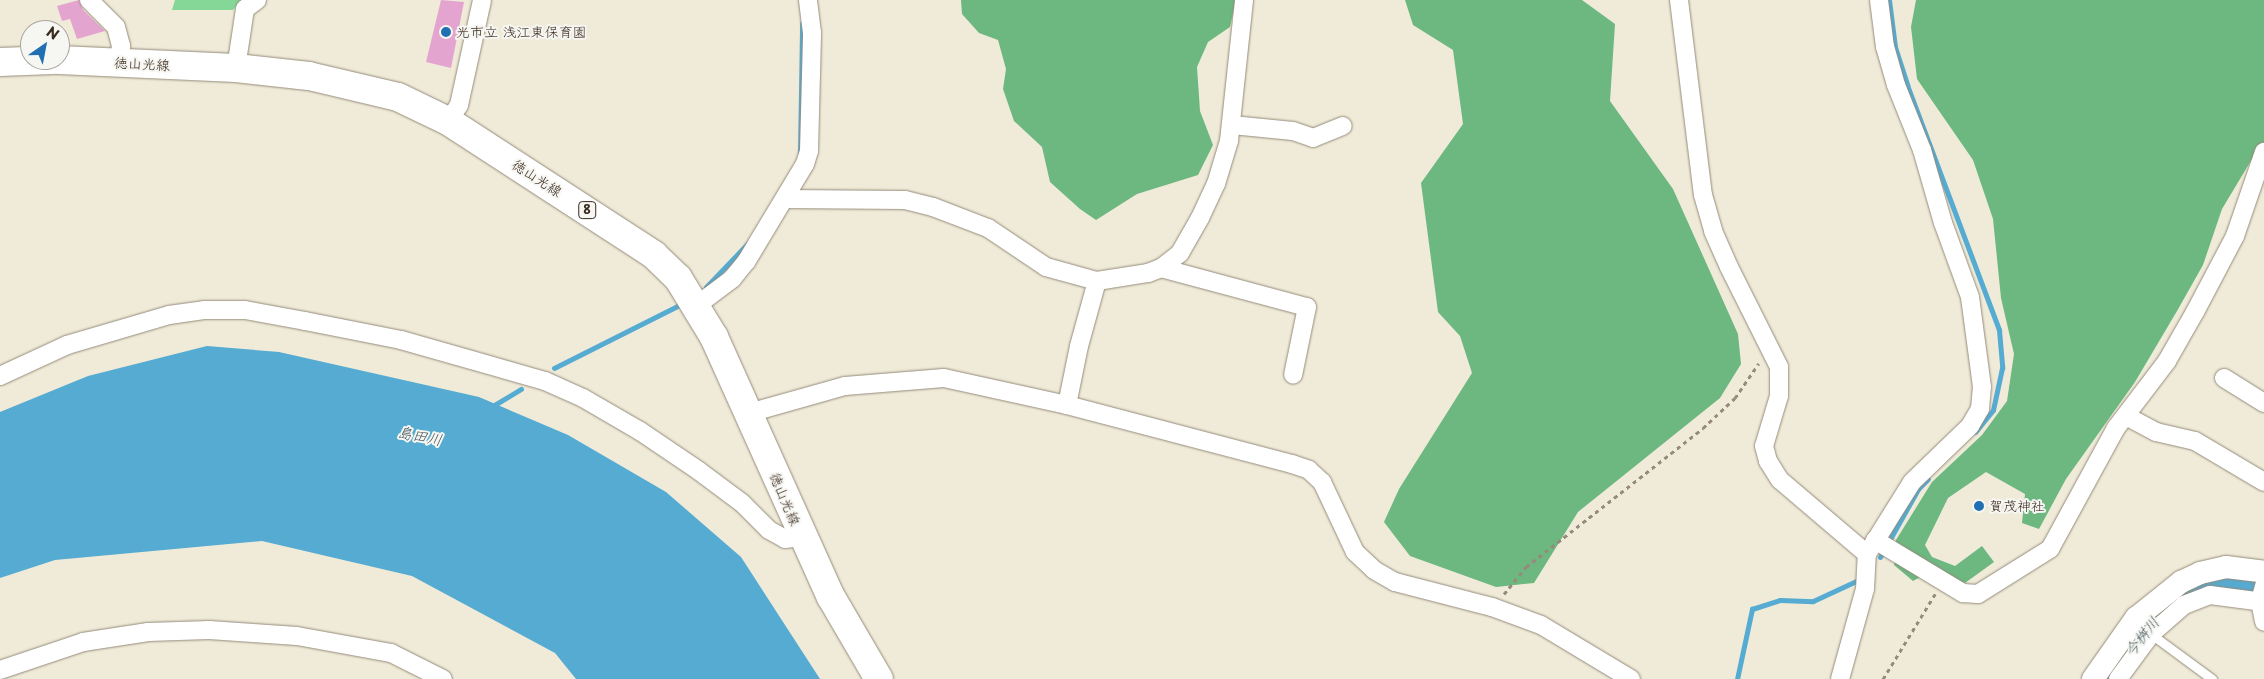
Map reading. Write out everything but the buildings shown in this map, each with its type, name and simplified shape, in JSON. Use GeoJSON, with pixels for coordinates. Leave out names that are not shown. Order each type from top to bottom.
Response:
{"type":"FeatureCollection","features":[{"type":"Feature","properties":{"kind":"main road"},"geometry":{"type":"LineString","coordinates":[[0,62],[20,61]]}},
{"type":"Feature","properties":{"kind":"main road","name":"徳山光線"},"geometry":{"type":"LineString","coordinates":[[70,61],[236,68],[309,76],[359,86],[398,97],[448,121],[654,255],[678,278],[696,306],[749,413],[830,597],[879,679]]}},
{"type":"Feature","properties":{"kind":"street"},"geometry":{"type":"LineString","coordinates":[[89,0],[116,27],[121,46],[118,63]]}},
{"type":"Feature","properties":{"kind":"street"},"geometry":{"type":"LineString","coordinates":[[236,68],[245,10],[257,0]]}},
{"type":"Feature","properties":{"kind":"street"},"geometry":{"type":"LineString","coordinates":[[448,121],[458,105],[482,0]]}},
{"type":"Feature","properties":{"kind":"street"},"geometry":{"type":"LineString","coordinates":[[696,306],[732,279],[797,182],[809,151],[812,32],[808,0]]}},
{"type":"Feature","properties":{"kind":"street"},"geometry":{"type":"LineString","coordinates":[[785,199],[905,200],[933,207],[988,228],[1046,267],[1097,281],[1148,274],[1161,268],[1180,253],[1200,218],[1216,184],[1232,125],[1244,0]]}},
{"type":"Feature","properties":{"kind":"street"},"geometry":{"type":"LineString","coordinates":[[1679,0],[1703,195],[1713,231],[1729,267],[1771,346],[1779,367],[1779,396],[1764,446],[1768,461],[1780,480],[1871,547],[1963,594],[1978,594],[2050,549],[2100,453],[2167,361],[2235,236],[2264,152]]}},
{"type":"Feature","properties":{"kind":"street"},"geometry":{"type":"LineString","coordinates":[[1840,679],[1865,589],[1871,547],[1912,482],[1970,426],[1980,409],[1982,387],[1970,297],[1943,223],[1922,150],[1896,85],[1885,47],[1879,0]]}},
{"type":"Feature","properties":{"kind":"street"},"geometry":{"type":"LineString","coordinates":[[1232,125],[1293,131],[1313,138],[1342,126]]}},
{"type":"Feature","properties":{"kind":"street"},"geometry":{"type":"LineString","coordinates":[[1161,268],[1306,307],[1293,375]]}},
{"type":"Feature","properties":{"kind":"street"},"geometry":{"type":"LineString","coordinates":[[1068,405],[1079,346],[1097,281]]}},
{"type":"Feature","properties":{"kind":"street"},"geometry":{"type":"LineString","coordinates":[[0,376],[67,345],[169,315],[204,310],[245,310],[400,340],[545,381],[583,398],[640,431],[699,470],[785,539],[802,537]]}},
{"type":"Feature","properties":{"kind":"street"},"geometry":{"type":"LineString","coordinates":[[749,413],[845,386],[944,378],[1068,405],[1309,470],[1322,482],[1355,552],[1374,570],[1396,582],[1492,608],[1541,625],[1631,679]]}},
{"type":"Feature","properties":{"kind":"street"},"geometry":{"type":"LineString","coordinates":[[2224,378],[2264,403]]}},
{"type":"Feature","properties":{"kind":"street"},"geometry":{"type":"LineString","coordinates":[[2126,416],[2156,432],[2195,441],[2264,482]]}},
{"type":"Feature","properties":{"kind":"street"},"geometry":{"type":"LineString","coordinates":[[2093,679],[2136,618],[2181,582],[2200,572],[2226,567],[2264,572]]}},
{"type":"Feature","properties":{"kind":"street"},"geometry":{"type":"LineString","coordinates":[[2118,679],[2151,634],[2184,605],[2210,595],[2263,596],[2264,622]]}},
{"type":"Feature","properties":{"kind":"street"},"geometry":{"type":"LineString","coordinates":[[3,673],[83,642],[148,632],[209,630],[297,636],[391,653],[443,679]]}},
{"type":"Feature","properties":{"kind":"lane"},"geometry":{"type":"LineString","coordinates":[[2151,634],[2212,679]]}},
{"type":"Feature","properties":{"kind":"path"},"geometry":{"type":"LineString","coordinates":[[1492,608],[1526,567],[1703,428],[1735,398],[1771,346]]}},
{"type":"Feature","properties":{"kind":"path"},"geometry":{"type":"LineString","coordinates":[[1883,679],[1942,583]]}},
{"type":"Feature","properties":{"kind":"green space"},"geometry":{"type":"Polygon","coordinates":[[[175,0],[241,0],[233,10],[172,10],[175,0]]]}},
{"type":"Feature","properties":{"kind":"green space"},"geometry":{"type":"Polygon","coordinates":[[[961,0],[1236,0],[1230,27],[1208,42],[1197,67],[1200,111],[1213,145],[1198,175],[1137,194],[1096,220],[1080,209],[1050,182],[1042,147],[1014,121],[1003,89],[1006,69],[998,40],[979,33],[962,14],[961,0]]]}},
{"type":"Feature","properties":{"kind":"green space"},"geometry":{"type":"Polygon","coordinates":[[[1405,0],[1582,0],[1615,24],[1610,101],[1673,189],[1738,334],[1741,364],[1720,398],[1578,512],[1534,583],[1496,587],[1410,556],[1384,522],[1399,489],[1472,373],[1460,336],[1438,312],[1421,183],[1463,124],[1453,50],[1413,25],[1405,0]]]}},
{"type":"Feature","properties":{"kind":"green space"},"geometry":{"type":"Polygon","coordinates":[[[1916,0],[2264,0],[2264,152],[2252,159],[2222,209],[2203,265],[2135,382],[2066,479],[2039,529],[2022,523],[2025,494],[1986,472],[1948,498],[1925,545],[1932,557],[1955,566],[1982,546],[1994,562],[1965,583],[1932,571],[1913,581],[1894,565],[1896,540],[1932,482],[1982,435],[2007,401],[2014,354],[2001,298],[1993,219],[1973,160],[1917,79],[1911,27],[1916,0]]]}},
{"type":"Feature","properties":{"kind":"water","name":"島田川"},"geometry":{"type":"Polygon","coordinates":[[[207,346],[279,352],[479,397],[568,435],[666,492],[741,557],[820,679],[576,679],[555,653],[412,576],[262,541],[55,560],[0,578],[0,412],[88,376],[207,346]]]}},
{"type":"Feature","properties":{"kind":"waterway"},"geometry":{"type":"LineString","coordinates":[[1889,0],[1895,47],[1907,85],[1999,330],[2002,368],[1993,410],[1975,432]]}},
{"type":"Feature","properties":{"kind":"waterway"},"geometry":{"type":"LineString","coordinates":[[800,157],[802,23]]}},
{"type":"Feature","properties":{"kind":"waterway"},"geometry":{"type":"LineString","coordinates":[[706,287],[748,243]]}},
{"type":"Feature","properties":{"kind":"waterway"},"geometry":{"type":"LineString","coordinates":[[554,368],[681,304]]}},
{"type":"Feature","properties":{"kind":"waterway"},"geometry":{"type":"LineString","coordinates":[[491,407],[521,389]]}},
{"type":"Feature","properties":{"kind":"waterway"},"geometry":{"type":"LineString","coordinates":[[1880,557],[1918,489],[1928,479]]}},
{"type":"Feature","properties":{"kind":"waterway","name":"今桝川"},"geometry":{"type":"LineString","coordinates":[[2107,679],[2150,621],[2177,598],[2206,584],[2230,579],[2264,586]]}},
{"type":"Feature","properties":{"kind":"waterway"},"geometry":{"type":"LineString","coordinates":[[1737,679],[1752,609],[1780,600],[1813,601],[1856,581]]}},
{"type":"Feature","properties":{"kind":"place","name":"光市立 浅江東保育園"},"geometry":{"type":"Point","coordinates":[446,32]}},
{"type":"Feature","properties":{"kind":"place","name":"賀茂神社"},"geometry":{"type":"Point","coordinates":[1979,506]}}]}
